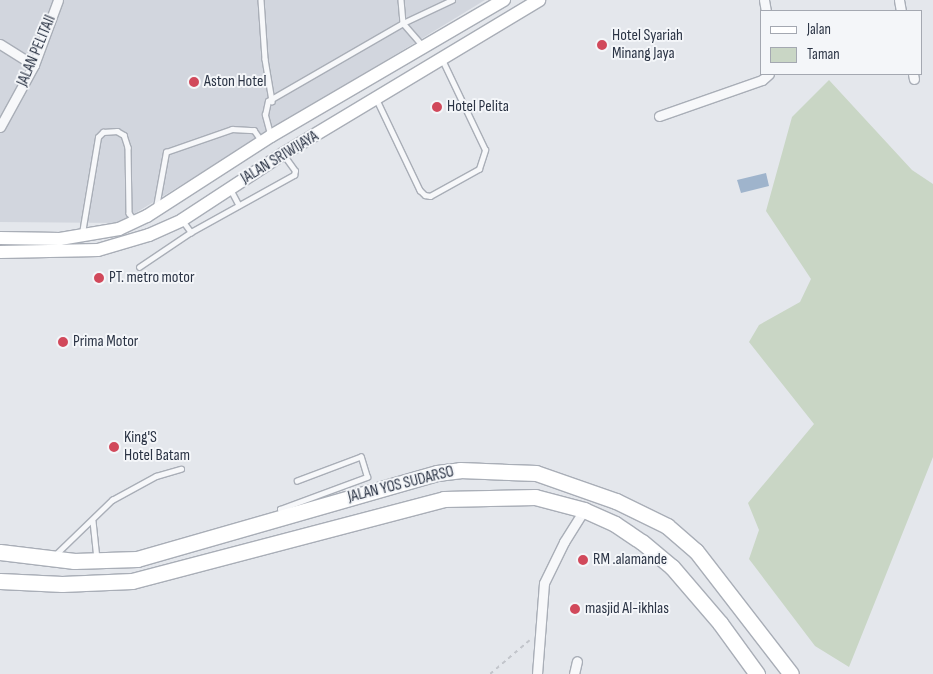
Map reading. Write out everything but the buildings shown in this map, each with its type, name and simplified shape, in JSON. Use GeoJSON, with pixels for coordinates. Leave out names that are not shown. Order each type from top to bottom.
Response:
{"type":"FeatureCollection","features":[{"type":"Feature","properties":{"kind":"main road","name":"JALAN SRIWIJAYA"},"geometry":{"type":"LineString","coordinates":[[0,238],[82,236],[120,229],[135,222],[266,138],[504,0]]}},
{"type":"Feature","properties":{"kind":"main road","name":"JALAN SRIWIJAYA"},"geometry":{"type":"LineString","coordinates":[[0,252],[98,250],[128,244],[182,220],[283,154],[344,120],[539,0]]}},
{"type":"Feature","properties":{"kind":"main road"},"geometry":{"type":"LineString","coordinates":[[332,100],[344,120]]}},
{"type":"Feature","properties":{"kind":"main road","name":"JALAN YOS SUDARSO"},"geometry":{"type":"LineString","coordinates":[[0,552],[98,562],[137,559],[283,515],[436,473],[460,470],[536,473],[616,501],[667,526],[696,551],[791,674]]}},
{"type":"Feature","properties":{"kind":"main road","name":"JALAN YOS SUDARSO"},"geometry":{"type":"LineString","coordinates":[[0,581],[62,584],[132,581],[444,499],[534,497],[584,510],[615,524],[672,567],[720,623],[757,674]]}},
{"type":"Feature","properties":{"kind":"street","name":"JALAN PELITAII"},"geometry":{"type":"LineString","coordinates":[[0,127],[34,65],[58,0]]}},
{"type":"Feature","properties":{"kind":"street"},"geometry":{"type":"LineString","coordinates":[[0,40],[0,44],[34,65]]}},
{"type":"Feature","properties":{"kind":"street"},"geometry":{"type":"LineString","coordinates":[[659,116],[762,80],[768,75]]}},
{"type":"Feature","properties":{"kind":"street"},"geometry":{"type":"LineString","coordinates":[[537,674],[544,583],[564,542],[584,510]]}},
{"type":"Feature","properties":{"kind":"street"},"geometry":{"type":"LineString","coordinates":[[574,674],[577,662]]}},
{"type":"Feature","properties":{"kind":"lane"},"geometry":{"type":"LineString","coordinates":[[260,0],[265,59],[272,101]]}},
{"type":"Feature","properties":{"kind":"lane"},"geometry":{"type":"LineString","coordinates":[[401,0],[403,24],[424,47]]}},
{"type":"Feature","properties":{"kind":"lane"},"geometry":{"type":"LineString","coordinates":[[266,138],[265,116],[268,101],[272,101],[403,24],[452,0]]}},
{"type":"Feature","properties":{"kind":"lane"},"geometry":{"type":"LineString","coordinates":[[376,99],[420,190],[425,195],[430,196],[479,169],[485,150],[442,58]]}},
{"type":"Feature","properties":{"kind":"lane"},"geometry":{"type":"LineString","coordinates":[[156,210],[166,152],[232,129],[254,130],[266,138]]}},
{"type":"Feature","properties":{"kind":"lane"},"geometry":{"type":"LineString","coordinates":[[82,236],[95,175],[98,138],[103,132],[117,131],[124,134],[128,146],[129,213],[135,222]]}},
{"type":"Feature","properties":{"kind":"lane"},"geometry":{"type":"LineString","coordinates":[[139,267],[191,232],[294,175],[295,171],[283,154]]}},
{"type":"Feature","properties":{"kind":"lane"},"geometry":{"type":"LineString","coordinates":[[230,189],[239,205]]}},
{"type":"Feature","properties":{"kind":"lane"},"geometry":{"type":"LineString","coordinates":[[182,220],[191,232]]}},
{"type":"Feature","properties":{"kind":"lane"},"geometry":{"type":"LineString","coordinates":[[283,515],[280,509],[367,477],[360,457],[297,481]]}},
{"type":"Feature","properties":{"kind":"lane"},"geometry":{"type":"LineString","coordinates":[[51,558],[93,521],[112,500],[156,476],[181,468]]}},
{"type":"Feature","properties":{"kind":"lane"},"geometry":{"type":"LineString","coordinates":[[93,521],[98,562]]}},
{"type":"Feature","properties":{"kind":"path"},"geometry":{"type":"LineString","coordinates":[[490,674],[540,634]]}},
{"type":"Feature","properties":{"kind":"shaded area"},"geometry":{"type":"Polygon","coordinates":[[[0,0],[485,0],[119,223],[0,222],[0,0]]]}},
{"type":"Feature","properties":{"kind":"green space"},"geometry":{"type":"Polygon","coordinates":[[[829,80],[912,170],[933,184],[933,457],[849,667],[815,646],[749,559],[759,530],[748,503],[814,424],[749,342],[759,325],[800,302],[811,279],[766,211],[792,117],[829,80]]]}},
{"type":"Feature","properties":{"kind":"water"},"geometry":{"type":"Polygon","coordinates":[[[766,173],[769,186],[741,193],[737,180],[766,173]]]}},
{"type":"Feature","properties":{"kind":"place","name":"Hotel Syariah Minang Jaya"},"geometry":{"type":"Point","coordinates":[602,45]}},
{"type":"Feature","properties":{"kind":"place","name":"Aston Hotel"},"geometry":{"type":"Point","coordinates":[194,82]}},
{"type":"Feature","properties":{"kind":"place","name":"Hotel Pelita"},"geometry":{"type":"Point","coordinates":[437,107]}},
{"type":"Feature","properties":{"kind":"place","name":"PT. metro motor"},"geometry":{"type":"Point","coordinates":[99,278]}},
{"type":"Feature","properties":{"kind":"place","name":"Prima Motor"},"geometry":{"type":"Point","coordinates":[63,342]}},
{"type":"Feature","properties":{"kind":"place","name":"King'S Hotel Batam"},"geometry":{"type":"Point","coordinates":[114,447]}},
{"type":"Feature","properties":{"kind":"place","name":"RM .alamande"},"geometry":{"type":"Point","coordinates":[583,560]}},
{"type":"Feature","properties":{"kind":"place","name":"masjid Al-ikhlas"},"geometry":{"type":"Point","coordinates":[575,609]}}]}
